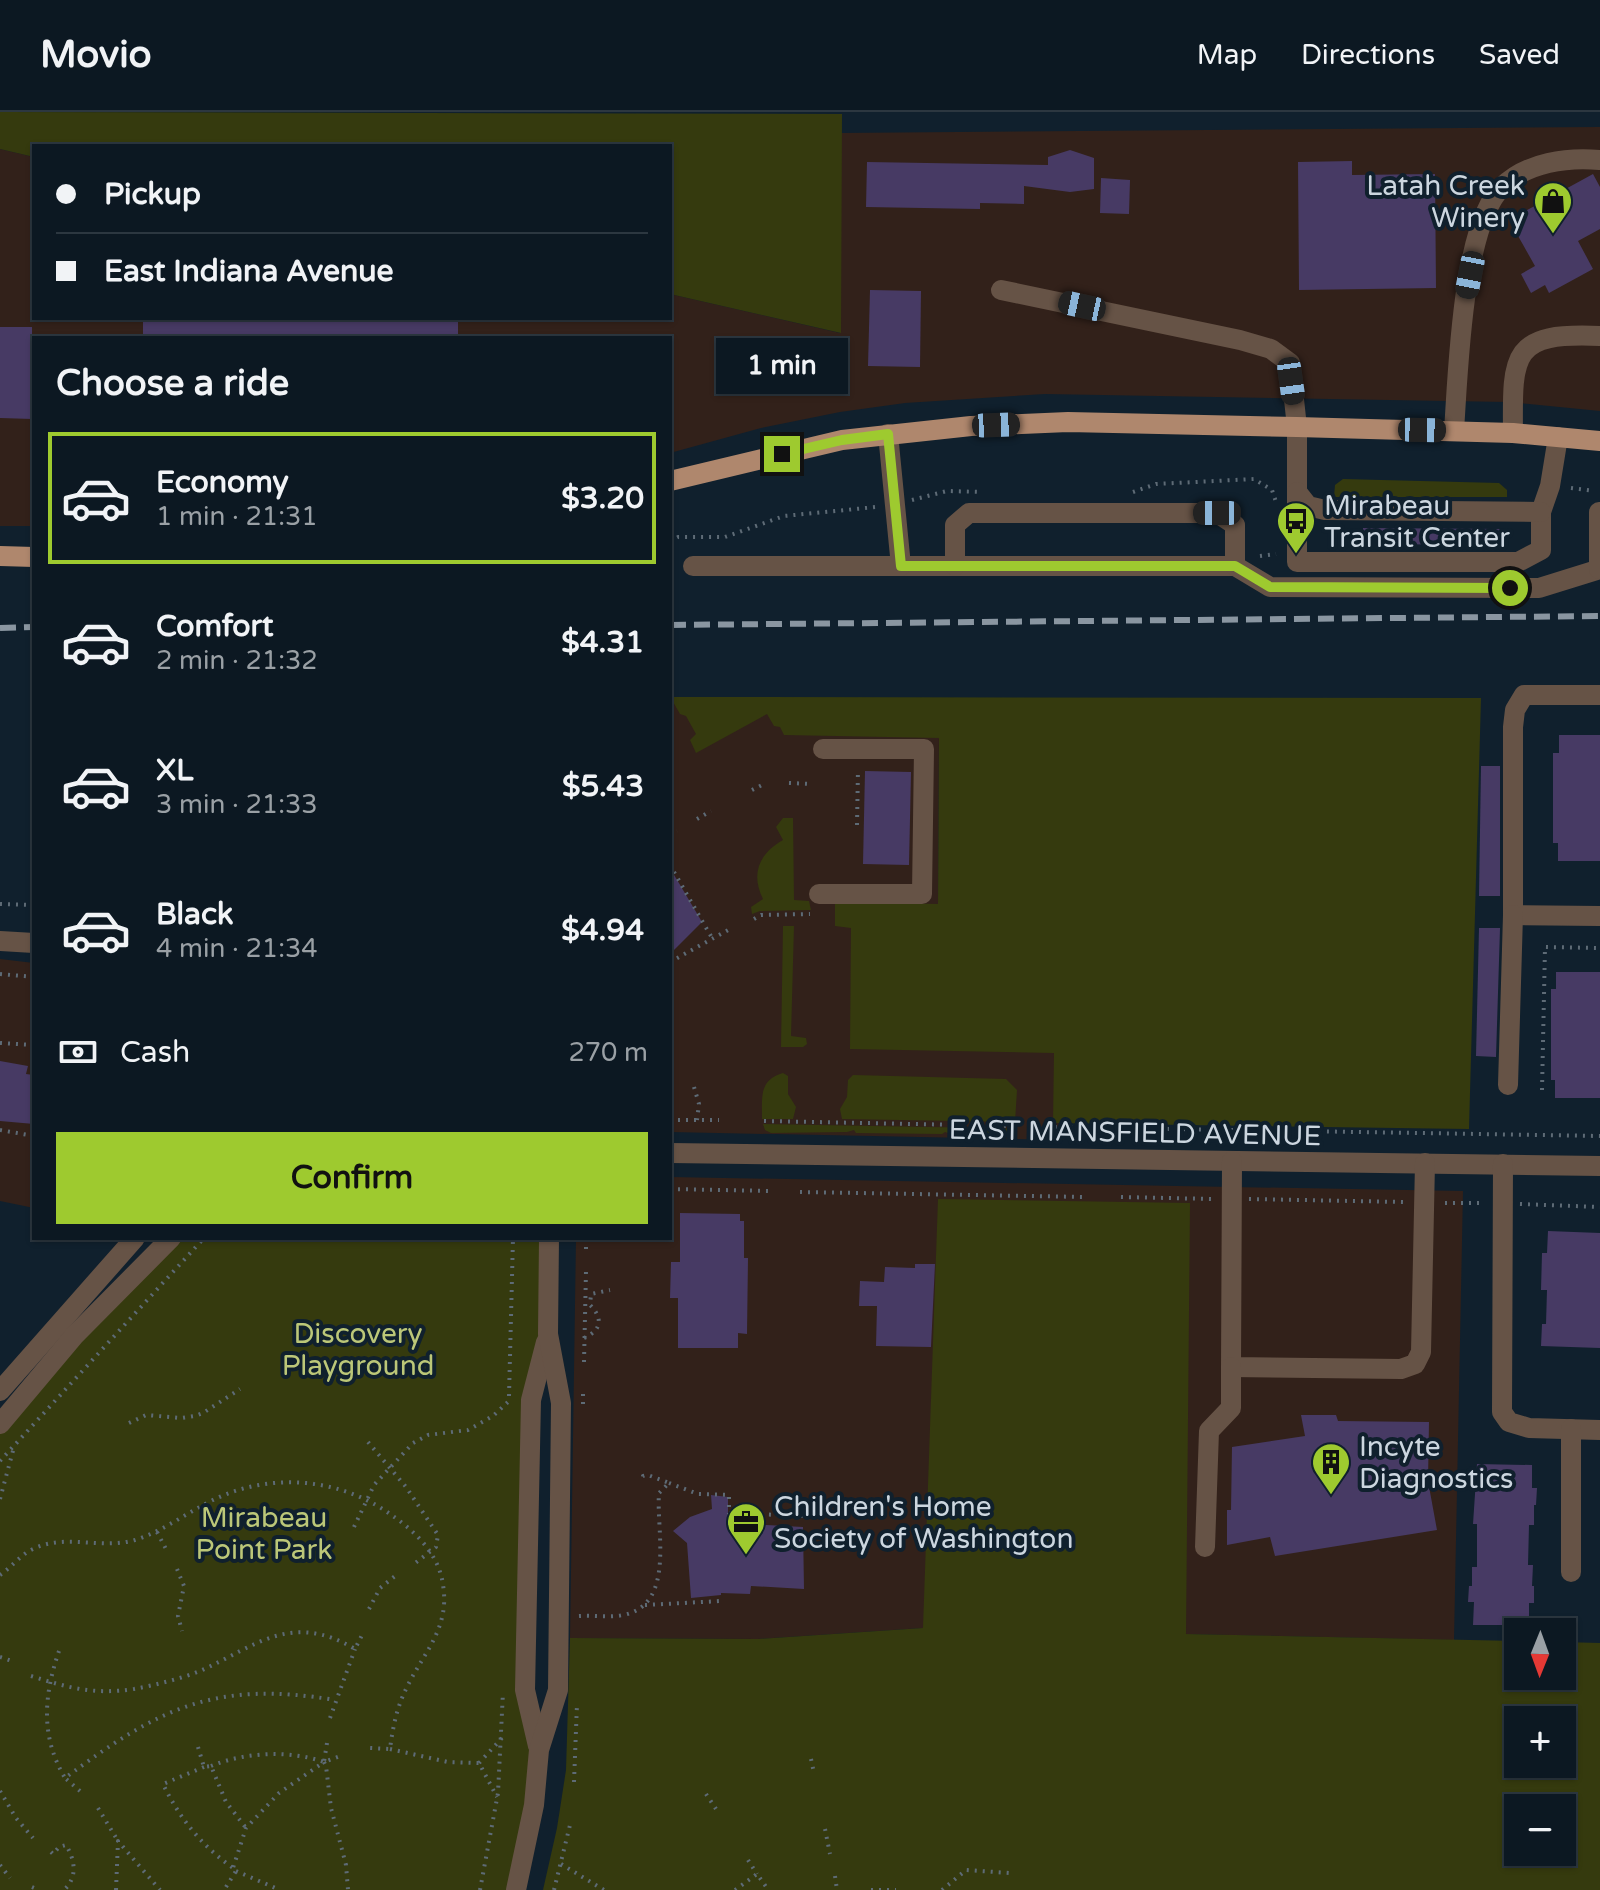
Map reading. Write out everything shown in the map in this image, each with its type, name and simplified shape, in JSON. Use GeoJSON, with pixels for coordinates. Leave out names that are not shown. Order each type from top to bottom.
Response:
{"type":"FeatureCollection","features":[{"type":"Feature","properties":{"kind":"main road"},"geometry":{"type":"LineString","coordinates":[[672,481],[842,440],[971,426],[1068,422],[1297,427],[1513,433],[1600,441]]}},
{"type":"Feature","properties":{"kind":"main road"},"geometry":{"type":"LineString","coordinates":[[0,556],[32,557]]}},
{"type":"Feature","properties":{"kind":"street"},"geometry":{"type":"LineString","coordinates":[[1454,431],[1462,320],[1479,224],[1503,186],[1525,172],[1565,158],[1600,160]]}},
{"type":"Feature","properties":{"kind":"street"},"geometry":{"type":"LineString","coordinates":[[1001,290],[1271,349],[1290,363],[1297,427],[1297,562],[1518,562],[1541,550],[1541,512],[1550,486],[1558,437]]}},
{"type":"Feature","properties":{"kind":"street"},"geometry":{"type":"LineString","coordinates":[[1513,433],[1512,381],[1527,349],[1548,338],[1563,335],[1600,336]]}},
{"type":"Feature","properties":{"kind":"street"},"geometry":{"type":"LineString","coordinates":[[888,434],[901,566]]}},
{"type":"Feature","properties":{"kind":"street"},"geometry":{"type":"LineString","coordinates":[[1297,492],[1308,506],[1325,510],[1541,512]]}},
{"type":"Feature","properties":{"kind":"street"},"geometry":{"type":"LineString","coordinates":[[693,566],[1235,566],[1270,587],[1539,588],[1600,569],[1599,512]]}},
{"type":"Feature","properties":{"kind":"street"},"geometry":{"type":"LineString","coordinates":[[955,566],[955,525],[969,513],[1217,513],[1235,525],[1235,566]]}},
{"type":"Feature","properties":{"kind":"street"},"geometry":{"type":"LineString","coordinates":[[1508,1085],[1515,710],[1524,695],[1600,695]]}},
{"type":"Feature","properties":{"kind":"street"},"geometry":{"type":"LineString","coordinates":[[819,894],[922,894],[924,749],[823,749]]}},
{"type":"Feature","properties":{"kind":"street"},"geometry":{"type":"LineString","coordinates":[[1513,915],[1600,916]]}},
{"type":"Feature","properties":{"kind":"street"},"geometry":{"type":"LineString","coordinates":[[0,941],[32,943]]}},
{"type":"Feature","properties":{"kind":"street","name":"EAST MANSFIELD AVENUE"},"geometry":{"type":"LineString","coordinates":[[672,1153],[1600,1166]]}},
{"type":"Feature","properties":{"kind":"street"},"geometry":{"type":"LineString","coordinates":[[1205,1547],[1209,1431],[1231,1408],[1232,1161]]}},
{"type":"Feature","properties":{"kind":"street"},"geometry":{"type":"LineString","coordinates":[[1231,1367],[1401,1369],[1415,1364],[1421,1352],[1425,1163]]}},
{"type":"Feature","properties":{"kind":"street"},"geometry":{"type":"LineString","coordinates":[[1503,1164],[1502,1412],[1509,1422],[1529,1428],[1600,1430]]}},
{"type":"Feature","properties":{"kind":"street"},"geometry":{"type":"LineString","coordinates":[[0,1391],[133,1240]]}},
{"type":"Feature","properties":{"kind":"street"},"geometry":{"type":"LineString","coordinates":[[0,1424],[74,1336],[169,1240]]}},
{"type":"Feature","properties":{"kind":"street"},"geometry":{"type":"LineString","coordinates":[[516,1890],[534,1805],[539,1750],[558,1690],[561,1403],[548,1334],[549,1240]]}},
{"type":"Feature","properties":{"kind":"street"},"geometry":{"type":"LineString","coordinates":[[539,1750],[525,1690],[531,1400],[548,1334]]}},
{"type":"Feature","properties":{"kind":"street"},"geometry":{"type":"LineString","coordinates":[[1571,1429],[1571,1572]]}},
{"type":"Feature","properties":{"kind":"path"},"geometry":{"type":"LineString","coordinates":[[857,825],[858,767]]}},
{"type":"Feature","properties":{"kind":"path"},"geometry":{"type":"LineString","coordinates":[[752,790],[766,783]]}},
{"type":"Feature","properties":{"kind":"path"},"geometry":{"type":"LineString","coordinates":[[789,783],[811,784]]}},
{"type":"Feature","properties":{"kind":"path"},"geometry":{"type":"LineString","coordinates":[[697,819],[711,811]]}},
{"type":"Feature","properties":{"kind":"path"},"geometry":{"type":"LineString","coordinates":[[672,834],[677,831]]}},
{"type":"Feature","properties":{"kind":"path"},"geometry":{"type":"LineString","coordinates":[[672,868],[712,938]]}},
{"type":"Feature","properties":{"kind":"path"},"geometry":{"type":"LineString","coordinates":[[0,904],[32,905]]}},
{"type":"Feature","properties":{"kind":"path"},"geometry":{"type":"LineString","coordinates":[[754,919],[761,915],[810,914]]}},
{"type":"Feature","properties":{"kind":"path"},"geometry":{"type":"LineString","coordinates":[[672,961],[730,929]]}},
{"type":"Feature","properties":{"kind":"path"},"geometry":{"type":"LineString","coordinates":[[1542,1090],[1545,947],[1600,948]]}},
{"type":"Feature","properties":{"kind":"path"},"geometry":{"type":"LineString","coordinates":[[0,974],[32,977]]}},
{"type":"Feature","properties":{"kind":"path"},"geometry":{"type":"LineString","coordinates":[[0,1043],[32,1045]]}},
{"type":"Feature","properties":{"kind":"path"},"geometry":{"type":"LineString","coordinates":[[694,1087],[699,1104],[697,1120]]}},
{"type":"Feature","properties":{"kind":"path"},"geometry":{"type":"LineString","coordinates":[[672,1120],[719,1120]]}},
{"type":"Feature","properties":{"kind":"path"},"geometry":{"type":"LineString","coordinates":[[764,1121],[1014,1126]]}},
{"type":"Feature","properties":{"kind":"path"},"geometry":{"type":"LineString","coordinates":[[1055,1127],[1600,1136]]}},
{"type":"Feature","properties":{"kind":"path"},"geometry":{"type":"LineString","coordinates":[[0,1130],[32,1136]]}},
{"type":"Feature","properties":{"kind":"path"},"geometry":{"type":"LineString","coordinates":[[672,1189],[772,1191]]}},
{"type":"Feature","properties":{"kind":"path"},"geometry":{"type":"LineString","coordinates":[[800,1192],[1086,1197]]}},
{"type":"Feature","properties":{"kind":"path"},"geometry":{"type":"LineString","coordinates":[[1121,1197],[1219,1199]]}},
{"type":"Feature","properties":{"kind":"path"},"geometry":{"type":"LineString","coordinates":[[1242,1199],[1410,1202]]}},
{"type":"Feature","properties":{"kind":"path"},"geometry":{"type":"LineString","coordinates":[[0,1461],[202,1240]]}},
{"type":"Feature","properties":{"kind":"path"},"geometry":{"type":"LineString","coordinates":[[509,1414],[513,1240]]}},
{"type":"Feature","properties":{"kind":"path"},"geometry":{"type":"LineString","coordinates":[[586,1240],[586,1249]]}},
{"type":"Feature","properties":{"kind":"path"},"geometry":{"type":"LineString","coordinates":[[584,1338],[594,1333],[600,1325],[599,1315],[590,1305],[586,1271]]}},
{"type":"Feature","properties":{"kind":"path"},"geometry":{"type":"LineString","coordinates":[[588,1294],[610,1290]]}},
{"type":"Feature","properties":{"kind":"path"},"geometry":{"type":"LineString","coordinates":[[584,1362],[588,1294]]}},
{"type":"Feature","properties":{"kind":"path"},"geometry":{"type":"LineString","coordinates":[[129,1423],[146,1415],[195,1416],[240,1389]]}},
{"type":"Feature","properties":{"kind":"path"},"geometry":{"type":"LineString","coordinates":[[354,1527],[378,1478],[422,1437],[468,1430],[493,1416],[509,1401]]}},
{"type":"Feature","properties":{"kind":"path"},"geometry":{"type":"LineString","coordinates":[[368,1442],[406,1487],[438,1535],[438,1544],[414,1564]]}},
{"type":"Feature","properties":{"kind":"path"},"geometry":{"type":"LineString","coordinates":[[0,1499],[15,1445]]}},
{"type":"Feature","properties":{"kind":"path"},"geometry":{"type":"LineString","coordinates":[[642,1481],[643,1476],[648,1475],[698,1494],[729,1495],[729,1513],[806,1516]]}},
{"type":"Feature","properties":{"kind":"path"},"geometry":{"type":"LineString","coordinates":[[0,1575],[27,1552],[52,1542],[114,1545],[157,1532],[213,1500],[267,1483],[324,1486],[366,1500],[397,1518],[430,1552],[438,1564],[444,1586],[444,1613],[435,1641],[402,1697],[392,1729],[390,1749]]}},
{"type":"Feature","properties":{"kind":"path"},"geometry":{"type":"LineString","coordinates":[[645,1605],[659,1581],[658,1496],[669,1483]]}},
{"type":"Feature","properties":{"kind":"path"},"geometry":{"type":"LineString","coordinates":[[157,1532],[166,1549]]}},
{"type":"Feature","properties":{"kind":"path"},"geometry":{"type":"LineString","coordinates":[[177,1569],[184,1586],[178,1611],[182,1631]]}},
{"type":"Feature","properties":{"kind":"path"},"geometry":{"type":"LineString","coordinates":[[369,1609],[380,1588],[395,1576]]}},
{"type":"Feature","properties":{"kind":"path"},"geometry":{"type":"LineString","coordinates":[[579,1616],[624,1615],[645,1605],[721,1601]]}},
{"type":"Feature","properties":{"kind":"path"},"geometry":{"type":"LineString","coordinates":[[330,1718],[364,1631]]}},
{"type":"Feature","properties":{"kind":"path"},"geometry":{"type":"LineString","coordinates":[[31,1676],[86,1691],[150,1685],[200,1671],[251,1643],[282,1634],[316,1634],[355,1649]]}},
{"type":"Feature","properties":{"kind":"path"},"geometry":{"type":"LineString","coordinates":[[59,1651],[45,1710],[46,1727],[55,1759],[65,1778],[80,1791]]}},
{"type":"Feature","properties":{"kind":"path"},"geometry":{"type":"LineString","coordinates":[[0,1657],[12,1661]]}},
{"type":"Feature","properties":{"kind":"path"},"geometry":{"type":"LineString","coordinates":[[480,1890],[497,1797],[504,1687]]}},
{"type":"Feature","properties":{"kind":"path"},"geometry":{"type":"LineString","coordinates":[[65,1778],[123,1735],[184,1706],[258,1693],[335,1700]]}},
{"type":"Feature","properties":{"kind":"path"},"geometry":{"type":"LineString","coordinates":[[370,1748],[390,1749],[448,1762],[479,1763],[503,1737]]}},
{"type":"Feature","properties":{"kind":"path"},"geometry":{"type":"LineString","coordinates":[[327,1743],[324,1762],[334,1822],[346,1865],[348,1890]]}},
{"type":"Feature","properties":{"kind":"path"},"geometry":{"type":"LineString","coordinates":[[198,1747],[204,1767]]}},
{"type":"Feature","properties":{"kind":"path"},"geometry":{"type":"LineString","coordinates":[[280,1890],[234,1870],[214,1855],[177,1812],[163,1784],[223,1761],[265,1755],[324,1762]]}},
{"type":"Feature","properties":{"kind":"path"},"geometry":{"type":"LineString","coordinates":[[226,1887],[246,1828],[279,1793],[324,1762],[343,1755]]}},
{"type":"Feature","properties":{"kind":"path"},"geometry":{"type":"LineString","coordinates":[[811,1759],[814,1773]]}},
{"type":"Feature","properties":{"kind":"path"},"geometry":{"type":"LineString","coordinates":[[479,1763],[497,1797]]}},
{"type":"Feature","properties":{"kind":"path"},"geometry":{"type":"LineString","coordinates":[[211,1766],[226,1802],[246,1828]]}},
{"type":"Feature","properties":{"kind":"path"},"geometry":{"type":"LineString","coordinates":[[0,1791],[16,1818],[33,1838]]}},
{"type":"Feature","properties":{"kind":"path"},"geometry":{"type":"LineString","coordinates":[[706,1794],[718,1812]]}},
{"type":"Feature","properties":{"kind":"path"},"geometry":{"type":"LineString","coordinates":[[98,1808],[118,1841],[160,1890]]}},
{"type":"Feature","properties":{"kind":"path"},"geometry":{"type":"LineString","coordinates":[[554,1890],[570,1825]]}},
{"type":"Feature","properties":{"kind":"path"},"geometry":{"type":"LineString","coordinates":[[825,1829],[830,1854]]}},
{"type":"Feature","properties":{"kind":"path"},"geometry":{"type":"LineString","coordinates":[[116,1890],[118,1841]]}},
{"type":"Feature","properties":{"kind":"path"},"geometry":{"type":"LineString","coordinates":[[51,1852],[53,1854],[66,1845],[73,1858],[73,1879],[64,1890]]}},
{"type":"Feature","properties":{"kind":"path"},"geometry":{"type":"LineString","coordinates":[[748,1860],[767,1888]]}},
{"type":"Feature","properties":{"kind":"path"},"geometry":{"type":"LineString","coordinates":[[561,1864],[604,1890]]}},
{"type":"Feature","properties":{"kind":"path"},"geometry":{"type":"LineString","coordinates":[[0,1865],[10,1878]]}},
{"type":"Feature","properties":{"kind":"path"},"geometry":{"type":"LineString","coordinates":[[942,1890],[966,1870],[1009,1873]]}},
{"type":"Feature","properties":{"kind":"path"},"geometry":{"type":"LineString","coordinates":[[735,1890],[757,1874]]}},
{"type":"Feature","properties":{"kind":"path"},"geometry":{"type":"LineString","coordinates":[[835,1876],[837,1890]]}},
{"type":"Feature","properties":{"kind":"path"},"geometry":{"type":"LineString","coordinates":[[32,1887],[39,1890]]}},
{"type":"Feature","properties":{"kind":"path"},"geometry":{"type":"LineString","coordinates":[[871,1890],[896,1890]]}},
{"type":"Feature","properties":{"kind":"shaded area"},"geometry":{"type":"Polygon","coordinates":[[[1600,127],[1600,411],[1508,402],[1045,394],[905,403],[840,412],[761,428],[672,452],[672,336],[32,336],[32,526],[0,526],[0,149],[32,157],[32,320],[672,320],[672,294],[840,333],[841,133],[1600,127]]]}},
{"type":"Feature","properties":{"kind":"shaded area"},"geometry":{"type":"Polygon","coordinates":[[[672,697],[939,738],[938,904],[1068,1004],[1064,1140],[672,1132],[672,697]]]}},
{"type":"Feature","properties":{"kind":"shaded area"},"geometry":{"type":"Polygon","coordinates":[[[0,959],[32,963],[32,1208],[0,1201],[0,959]]]}},
{"type":"Feature","properties":{"kind":"shaded area"},"geometry":{"type":"Polygon","coordinates":[[[672,1177],[1463,1191],[1454,1640],[923,1628],[758,1639],[570,1638],[576,1240],[672,1240],[672,1177]]]}},
{"type":"Feature","properties":{"kind":"green space"},"geometry":{"type":"Polygon","coordinates":[[[0,112],[842,114],[841,333],[672,294],[672,144],[32,144],[32,157],[0,149],[0,112]]]}},
{"type":"Feature","properties":{"kind":"green space"},"geometry":{"type":"Polygon","coordinates":[[[1343,479],[1499,483],[1507,490],[1507,497],[1334,497],[1335,485],[1343,479]]]}},
{"type":"Feature","properties":{"kind":"green space"},"geometry":{"type":"Polygon","coordinates":[[[672,697],[1481,698],[1469,1129],[1053,1123],[1054,1053],[850,1049],[851,928],[835,926],[835,902],[938,904],[939,738],[784,735],[767,714],[696,753],[690,740],[696,734],[686,716],[680,714],[672,697]]]}},
{"type":"Feature","properties":{"kind":"green space"},"geometry":{"type":"Polygon","coordinates":[[[783,818],[793,818],[794,900],[809,901],[811,910],[760,911],[752,914],[751,907],[763,899],[757,881],[760,865],[768,851],[783,840],[776,827],[783,818]]]}},
{"type":"Feature","properties":{"kind":"green space"},"geometry":{"type":"Polygon","coordinates":[[[783,926],[794,926],[791,1036],[806,1038],[807,1044],[803,1047],[781,1047],[783,926]]]}},
{"type":"Feature","properties":{"kind":"green space"},"geometry":{"type":"Polygon","coordinates":[[[783,1073],[788,1076],[788,1094],[796,1107],[793,1119],[762,1119],[762,1097],[766,1085],[783,1073]]]}},
{"type":"Feature","properties":{"kind":"green space"},"geometry":{"type":"Polygon","coordinates":[[[853,1075],[1006,1079],[1017,1090],[1015,1122],[842,1119],[840,1109],[847,1097],[848,1080],[853,1075]]]}},
{"type":"Feature","properties":{"kind":"green space"},"geometry":{"type":"Polygon","coordinates":[[[763,1124],[1013,1129],[1009,1134],[998,1137],[945,1132],[856,1133],[854,1130],[771,1133],[765,1130],[763,1124]]]}},
{"type":"Feature","properties":{"kind":"green space"},"geometry":{"type":"Polygon","coordinates":[[[938,1199],[1190,1203],[1186,1634],[1504,1641],[1504,1690],[1576,1690],[1576,1642],[1600,1643],[1600,1890],[543,1890],[566,1770],[570,1638],[758,1639],[923,1628],[938,1199]]]}},
{"type":"Feature","properties":{"kind":"green space","name":"Mirabeau Point Park"},"geometry":{"type":"Polygon","coordinates":[[[169,1240],[549,1240],[548,1334],[531,1400],[525,1690],[539,1750],[516,1890],[0,1890],[0,1424],[169,1240]]]}},
{"type":"Feature","properties":{"kind":"building"},"geometry":{"type":"Polygon","coordinates":[[[1070,150],[1094,158],[1094,189],[1070,192],[1024,186],[1024,204],[980,203],[980,209],[866,207],[867,162],[1048,165],[1048,157],[1070,150]]]}},
{"type":"Feature","properties":{"kind":"building"},"geometry":{"type":"Polygon","coordinates":[[[1352,161],[1352,175],[1435,174],[1436,288],[1299,290],[1298,162],[1352,161]]]}},
{"type":"Feature","properties":{"kind":"building","name":"Latah Creek Winery"},"geometry":{"type":"Polygon","coordinates":[[[1593,174],[1600,187],[1600,229],[1578,241],[1593,269],[1549,293],[1545,285],[1531,293],[1521,274],[1535,266],[1509,220],[1593,174]]]}},
{"type":"Feature","properties":{"kind":"building"},"geometry":{"type":"Polygon","coordinates":[[[1101,178],[1130,180],[1129,214],[1100,213],[1101,178]]]}},
{"type":"Feature","properties":{"kind":"building"},"geometry":{"type":"Polygon","coordinates":[[[870,290],[921,291],[920,367],[868,366],[870,290]]]}},
{"type":"Feature","properties":{"kind":"building"},"geometry":{"type":"Polygon","coordinates":[[[143,320],[458,320],[458,336],[143,336],[143,320]]]}},
{"type":"Feature","properties":{"kind":"building"},"geometry":{"type":"Polygon","coordinates":[[[0,327],[32,327],[32,419],[0,418],[0,327]]]}},
{"type":"Feature","properties":{"kind":"building"},"geometry":{"type":"Polygon","coordinates":[[[1363,528],[1503,529],[1502,545],[1363,544],[1363,528]]]}},
{"type":"Feature","properties":{"kind":"building"},"geometry":{"type":"Polygon","coordinates":[[[1559,735],[1600,735],[1600,861],[1558,861],[1558,843],[1553,843],[1553,753],[1559,753],[1559,735]]]}},
{"type":"Feature","properties":{"kind":"building"},"geometry":{"type":"Polygon","coordinates":[[[1481,766],[1500,766],[1500,896],[1479,896],[1481,766]]]}},
{"type":"Feature","properties":{"kind":"building"},"geometry":{"type":"Polygon","coordinates":[[[865,771],[911,772],[909,865],[863,864],[865,771]]]}},
{"type":"Feature","properties":{"kind":"building"},"geometry":{"type":"Polygon","coordinates":[[[672,871],[702,922],[672,952],[672,871]]]}},
{"type":"Feature","properties":{"kind":"building"},"geometry":{"type":"Polygon","coordinates":[[[1479,928],[1500,928],[1496,1057],[1476,1056],[1479,928]]]}},
{"type":"Feature","properties":{"kind":"building"},"geometry":{"type":"Polygon","coordinates":[[[1556,972],[1600,972],[1600,1098],[1555,1098],[1555,1080],[1551,1080],[1551,989],[1556,989],[1556,972]]]}},
{"type":"Feature","properties":{"kind":"building"},"geometry":{"type":"Polygon","coordinates":[[[0,1061],[28,1066],[26,1074],[32,1075],[32,1124],[0,1121],[0,1061]]]}},
{"type":"Feature","properties":{"kind":"building"},"geometry":{"type":"Polygon","coordinates":[[[680,1213],[740,1214],[740,1221],[744,1221],[744,1258],[748,1258],[747,1334],[738,1333],[738,1348],[678,1348],[678,1298],[670,1298],[671,1262],[680,1262],[680,1213]]]}},
{"type":"Feature","properties":{"kind":"building"},"geometry":{"type":"Polygon","coordinates":[[[1548,1231],[1600,1233],[1600,1348],[1541,1346],[1542,1324],[1546,1324],[1547,1290],[1541,1290],[1542,1253],[1547,1253],[1548,1231]]]}},
{"type":"Feature","properties":{"kind":"building"},"geometry":{"type":"Polygon","coordinates":[[[915,1264],[935,1264],[931,1347],[876,1346],[877,1306],[859,1306],[860,1281],[884,1282],[885,1267],[915,1268],[915,1264]]]}},
{"type":"Feature","properties":{"kind":"building","name":"Incyte Diagnostics"},"geometry":{"type":"Polygon","coordinates":[[[1301,1415],[1336,1415],[1338,1421],[1429,1422],[1428,1481],[1437,1530],[1275,1556],[1270,1537],[1227,1545],[1232,1447],[1305,1436],[1301,1415]]]}},
{"type":"Feature","properties":{"kind":"building"},"geometry":{"type":"Polygon","coordinates":[[[1477,1464],[1532,1465],[1532,1488],[1537,1488],[1534,1525],[1529,1525],[1528,1565],[1533,1565],[1534,1603],[1529,1603],[1529,1618],[1504,1618],[1504,1625],[1473,1625],[1474,1602],[1468,1602],[1472,1567],[1477,1567],[1477,1524],[1473,1524],[1477,1464]]]}},
{"type":"Feature","properties":{"kind":"building","name":"Children's Home Society of Washington"},"geometry":{"type":"Polygon","coordinates":[[[711,1495],[728,1497],[728,1515],[747,1519],[746,1524],[803,1527],[804,1589],[751,1586],[750,1594],[721,1593],[691,1598],[687,1543],[673,1531],[690,1517],[712,1509],[711,1495]]]}},
{"type":"Feature","properties":{"kind":"railway"},"geometry":{"type":"LineString","coordinates":[[672,625],[1600,616]]}},
{"type":"Feature","properties":{"kind":"railway"},"geometry":{"type":"LineString","coordinates":[[0,628],[32,627]]}},
{"type":"Feature","properties":{"kind":"place","name":"Latah Creek Winery"},"geometry":{"type":"Point","coordinates":[1553,235]}},
{"type":"Feature","properties":{"kind":"place","name":"Mirabeau Transit Center"},"geometry":{"type":"Point","coordinates":[1296,555]}},
{"type":"Feature","properties":{"kind":"place","name":"Incyte Diagnostics"},"geometry":{"type":"Point","coordinates":[1331,1496]}},
{"type":"Feature","properties":{"kind":"place","name":"Children's Home Society of Washington"},"geometry":{"type":"Point","coordinates":[746,1556]}},
{"type":"Feature","properties":{"kind":"route"},"geometry":{"type":"LineString","coordinates":[[782,454],[842,440],[888,434],[901,566],[1235,566],[1270,587],[1510,588]]}},
{"type":"Feature","properties":{"kind":"park label","name":"Discovery Playground"},"geometry":{"type":"Point","coordinates":[358,1349]}}]}
